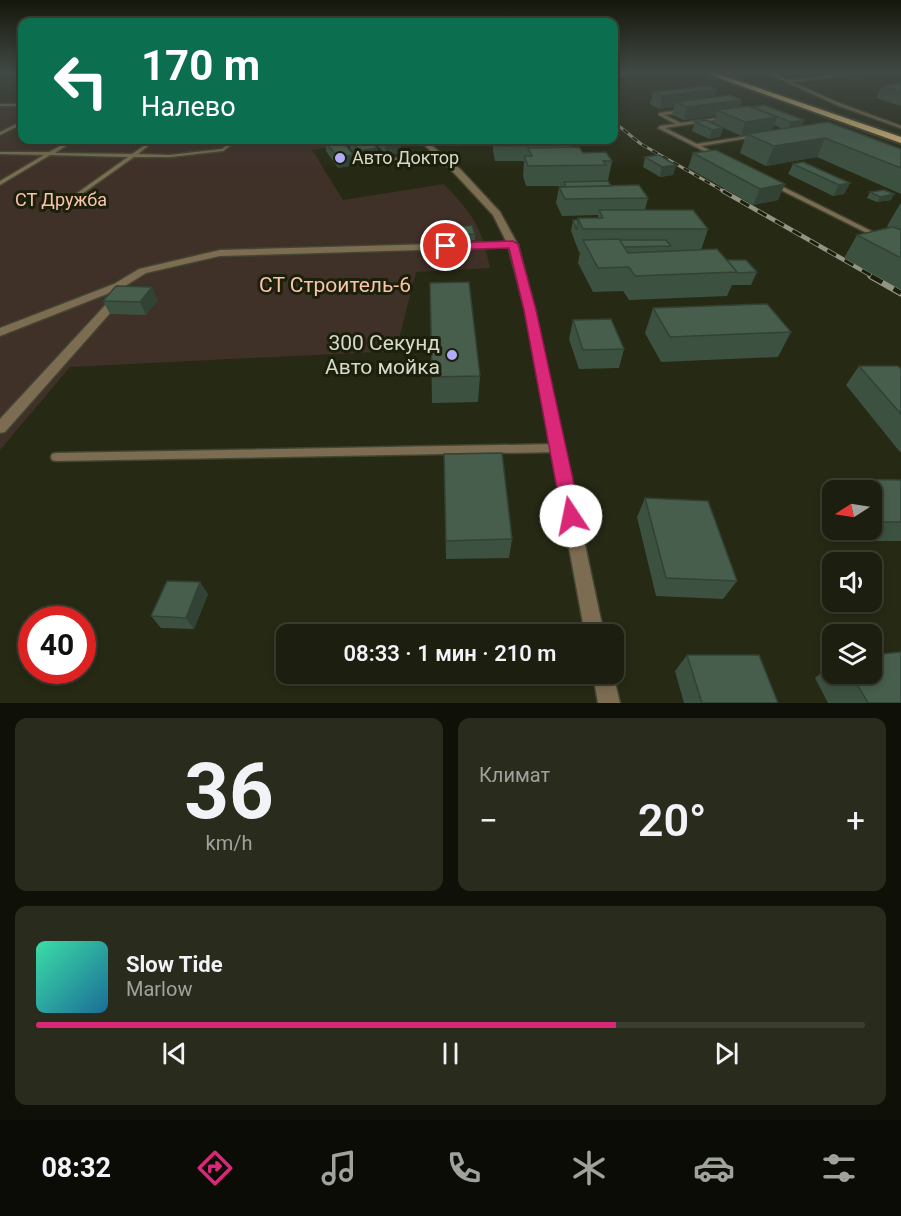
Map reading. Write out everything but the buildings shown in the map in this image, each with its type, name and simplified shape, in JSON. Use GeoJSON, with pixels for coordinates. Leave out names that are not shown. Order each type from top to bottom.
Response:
{"type":"FeatureCollection","features":[{"type":"Feature","properties":{"kind":"highway"},"geometry":{"type":"LineString","coordinates":[[803,106],[901,140]]}},
{"type":"Feature","properties":{"kind":"street"},"geometry":{"type":"LineString","coordinates":[[427,144],[497,214],[513,244],[530,310],[593,624]]}},
{"type":"Feature","properties":{"kind":"street"},"geometry":{"type":"LineString","coordinates":[[0,332],[118,286],[143,271],[220,252],[513,244]]}},
{"type":"Feature","properties":{"kind":"street"},"geometry":{"type":"LineString","coordinates":[[0,428],[115,301],[118,286]]}},
{"type":"Feature","properties":{"kind":"street"},"geometry":{"type":"LineString","coordinates":[[605,684],[609,703]]}},
{"type":"Feature","properties":{"kind":"lane"},"geometry":{"type":"LineString","coordinates":[[843,106],[901,127]]}},
{"type":"Feature","properties":{"kind":"lane"},"geometry":{"type":"LineString","coordinates":[[680,124],[660,114],[683,111]]}},
{"type":"Feature","properties":{"kind":"lane"},"geometry":{"type":"LineString","coordinates":[[722,158],[660,127],[730,117]]}},
{"type":"Feature","properties":{"kind":"lane"},"geometry":{"type":"LineString","coordinates":[[697,122],[707,126]]}},
{"type":"Feature","properties":{"kind":"lane"},"geometry":{"type":"LineString","coordinates":[[0,134],[18,125]]}},
{"type":"Feature","properties":{"kind":"lane"},"geometry":{"type":"LineString","coordinates":[[727,135],[736,139]]}},
{"type":"Feature","properties":{"kind":"lane"},"geometry":{"type":"LineString","coordinates":[[698,145],[760,136]]}},
{"type":"Feature","properties":{"kind":"lane"},"geometry":{"type":"LineString","coordinates":[[0,183],[66,144]]}},
{"type":"Feature","properties":{"kind":"lane"},"geometry":{"type":"LineString","coordinates":[[58,209],[148,144]]}},
{"type":"Feature","properties":{"kind":"lane"},"geometry":{"type":"LineString","coordinates":[[0,153],[170,156],[223,150],[231,144]]}},
{"type":"Feature","properties":{"kind":"lane"},"geometry":{"type":"LineString","coordinates":[[365,164],[438,154]]}},
{"type":"Feature","properties":{"kind":"lane"},"geometry":{"type":"LineString","coordinates":[[762,178],[880,238]]}},
{"type":"Feature","properties":{"kind":"lane"},"geometry":{"type":"LineString","coordinates":[[56,457],[558,448]]}},
{"type":"Feature","properties":{"kind":"green space","name":"СТ Строитель-6"},"geometry":{"type":"Polygon","coordinates":[[[0,106],[18,106],[18,144],[352,144],[312,150],[343,200],[444,184],[475,222],[490,268],[416,272],[396,351],[70,367],[0,450],[0,106]]]}},
{"type":"Feature","properties":{"kind":"railway"},"geometry":{"type":"LineString","coordinates":[[618,125],[641,144],[725,192]]}},
{"type":"Feature","properties":{"kind":"railway"},"geometry":{"type":"LineString","coordinates":[[723,191],[874,277]]}},
{"type":"Feature","properties":{"kind":"railway"},"geometry":{"type":"LineString","coordinates":[[871,276],[901,293]]}},
{"type":"Feature","properties":{"kind":"place","name":"Авто Доктор"},"geometry":{"type":"Point","coordinates":[340,158]}},
{"type":"Feature","properties":{"kind":"place","name":"300 Секунд Авто мойка"},"geometry":{"type":"Point","coordinates":[452,355]}},
{"type":"Feature","properties":{"kind":"route"},"geometry":{"type":"LineString","coordinates":[[446,246],[513,244],[530,310],[571,516]]}},
{"type":"Feature","properties":{"kind":"park label","name":"СТ Дружба"},"geometry":{"type":"Point","coordinates":[61,200]}}]}
